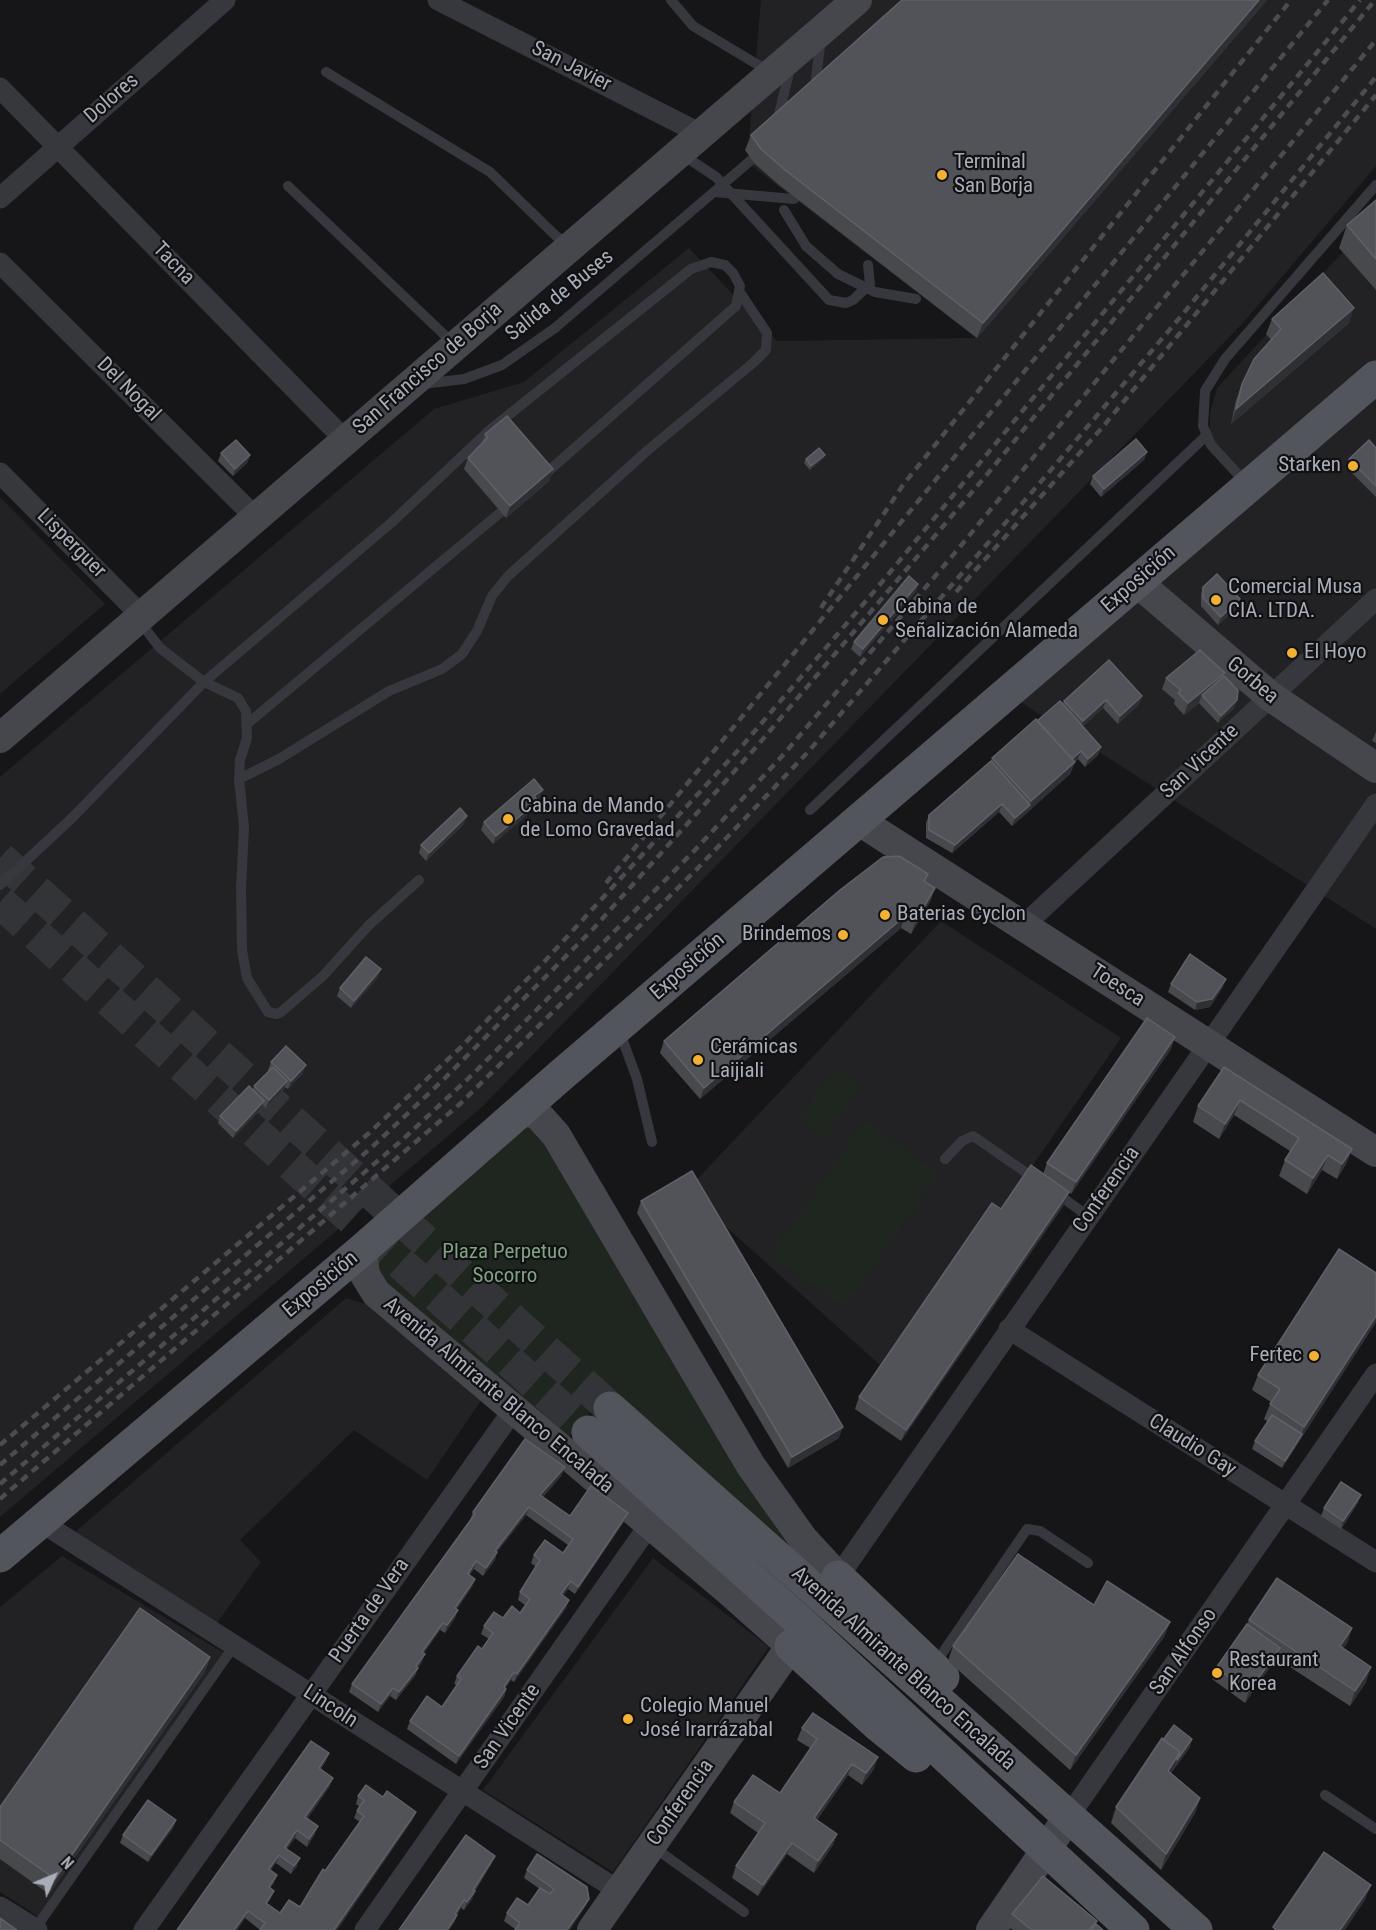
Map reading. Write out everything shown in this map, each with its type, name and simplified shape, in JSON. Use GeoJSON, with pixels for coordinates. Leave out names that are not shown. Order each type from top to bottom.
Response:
{"type":"FeatureCollection","features":[{"type":"Feature","properties":{"kind":"main road","name":"Exposición"},"geometry":{"type":"LineString","coordinates":[[0,1556],[362,1250],[522,1109],[1248,486],[1374,382]]}},
{"type":"Feature","properties":{"kind":"main road","name":"Avenida Almirante Blanco Encalada"},"geometry":{"type":"LineString","coordinates":[[610,1408],[1196,1930]]}},
{"type":"Feature","properties":{"kind":"main road","name":"Avenida Almirante Blanco Encalada"},"geometry":{"type":"LineString","coordinates":[[588,1432],[814,1635],[987,1798],[1133,1930]]}},
{"type":"Feature","properties":{"kind":"main road"},"geometry":{"type":"LineString","coordinates":[[838,1576],[933,1666],[977,1716],[1008,1762]]}},
{"type":"Feature","properties":{"kind":"main road"},"geometry":{"type":"LineString","coordinates":[[791,1646],[900,1744],[946,1776],[987,1798]]}},
{"type":"Feature","properties":{"kind":"street","name":"Dolores"},"geometry":{"type":"LineString","coordinates":[[0,198],[225,0]]}},
{"type":"Feature","properties":{"kind":"street","name":"San Javier"},"geometry":{"type":"LineString","coordinates":[[438,0],[692,144]]}},
{"type":"Feature","properties":{"kind":"street","name":"San Francisco de Borja"},"geometry":{"type":"LineString","coordinates":[[6,729],[692,144],[857,0]]}},
{"type":"Feature","properties":{"kind":"street","name":"Tacna"},"geometry":{"type":"LineString","coordinates":[[0,88],[345,440]]}},
{"type":"Feature","properties":{"kind":"street","name":"Del Nogal"},"geometry":{"type":"LineString","coordinates":[[0,263],[255,517]]}},
{"type":"Feature","properties":{"kind":"street","name":"Lisperguer"},"geometry":{"type":"LineString","coordinates":[[0,473],[141,615]]}},
{"type":"Feature","properties":{"kind":"street","name":"Gorbea"},"geometry":{"type":"LineString","coordinates":[[1137,582],[1270,696],[1376,768]]}},
{"type":"Feature","properties":{"kind":"street","name":"San Vicente"},"geometry":{"type":"LineString","coordinates":[[1023,926],[1376,599]]}},
{"type":"Feature","properties":{"kind":"street","name":"Conferencia"},"geometry":{"type":"LineString","coordinates":[[838,1576],[1009,1329],[1210,1046],[1376,804]]}},
{"type":"Feature","properties":{"kind":"street","name":"Toesca"},"geometry":{"type":"LineString","coordinates":[[858,820],[1376,1152]]}},
{"type":"Feature","properties":{"kind":"street","name":"Avenida Almirante Blanco Encalada"},"geometry":{"type":"LineString","coordinates":[[522,1109],[539,1116],[556,1135],[751,1466],[802,1539],[838,1576]]}},
{"type":"Feature","properties":{"kind":"street","name":"Avenida Almirante Blanco Encalada"},"geometry":{"type":"LineString","coordinates":[[362,1250],[365,1275],[376,1293],[791,1646]]}},
{"type":"Feature","properties":{"kind":"street","name":"Claudio Gay"},"geometry":{"type":"LineString","coordinates":[[1009,1329],[1376,1562]]}},
{"type":"Feature","properties":{"kind":"street","name":"San Alfonso"},"geometry":{"type":"LineString","coordinates":[[991,1930],[1376,1374]]}},
{"type":"Feature","properties":{"kind":"street","name":"Puerta de Vera"},"geometry":{"type":"LineString","coordinates":[[144,1930],[514,1409]]}},
{"type":"Feature","properties":{"kind":"street","name":"Lincoln"},"geometry":{"type":"LineString","coordinates":[[40,1522],[619,1891]]}},
{"type":"Feature","properties":{"kind":"street","name":"San Vicente"},"geometry":{"type":"LineString","coordinates":[[365,1930],[650,1524]]}},
{"type":"Feature","properties":{"kind":"street","name":"Conferencia"},"geometry":{"type":"LineString","coordinates":[[592,1930],[791,1646]]}},
{"type":"Feature","properties":{"kind":"street"},"geometry":{"type":"LineString","coordinates":[[0,1907],[36,1930]]}},
{"type":"Feature","properties":{"kind":"lane"},"geometry":{"type":"LineString","coordinates":[[671,0],[693,26],[783,65],[777,123]]}},
{"type":"Feature","properties":{"kind":"lane"},"geometry":{"type":"LineString","coordinates":[[816,78],[823,30]]}},
{"type":"Feature","properties":{"kind":"lane"},"geometry":{"type":"LineString","coordinates":[[326,72],[490,172],[556,236],[572,246]]}},
{"type":"Feature","properties":{"kind":"lane"},"geometry":{"type":"LineString","coordinates":[[692,144],[716,177],[829,300],[846,303],[853,300],[870,284],[868,265]]}},
{"type":"Feature","properties":{"kind":"lane","name":"Salida de Buses"},"geometry":{"type":"LineString","coordinates":[[409,385],[464,379],[502,365],[555,328],[750,160]]}},
{"type":"Feature","properties":{"kind":"lane"},"geometry":{"type":"LineString","coordinates":[[1248,486],[1221,458],[1207,435],[1203,426],[1202,407],[1205,391],[1214,374],[1376,184]]}},
{"type":"Feature","properties":{"kind":"lane"},"geometry":{"type":"LineString","coordinates":[[288,186],[455,345]]}},
{"type":"Feature","properties":{"kind":"lane"},"geometry":{"type":"LineString","coordinates":[[714,192],[794,199]]}},
{"type":"Feature","properties":{"kind":"lane"},"geometry":{"type":"LineString","coordinates":[[784,210],[806,246],[837,274],[875,292],[916,299]]}},
{"type":"Feature","properties":{"kind":"lane"},"geometry":{"type":"LineString","coordinates":[[0,885],[72,818],[204,682],[391,523],[491,429],[691,269],[711,262],[725,265],[738,279],[741,294],[767,333],[766,350],[641,456],[508,576],[492,596],[477,632],[462,654],[442,669],[389,691],[279,759],[239,778]]}},
{"type":"Feature","properties":{"kind":"lane"},"geometry":{"type":"LineString","coordinates":[[544,475],[731,310],[741,294]]}},
{"type":"Feature","properties":{"kind":"lane"},"geometry":{"type":"LineString","coordinates":[[810,810],[1207,435]]}},
{"type":"Feature","properties":{"kind":"lane"},"geometry":{"type":"LineString","coordinates":[[247,724],[501,512]]}},
{"type":"Feature","properties":{"kind":"lane"},"geometry":{"type":"LineString","coordinates":[[141,615],[147,631],[160,648],[204,682],[238,698],[246,711],[247,724],[239,778],[244,827],[241,888],[245,967],[253,990],[268,1012],[277,1014],[281,1012],[322,976],[369,925],[419,880]]}},
{"type":"Feature","properties":{"kind":"lane"},"geometry":{"type":"LineString","coordinates":[[618,1027],[637,1079],[652,1142]]}},
{"type":"Feature","properties":{"kind":"lane"},"geometry":{"type":"LineString","coordinates":[[945,1160],[962,1141],[973,1136],[1089,1217]]}},
{"type":"Feature","properties":{"kind":"lane"},"geometry":{"type":"LineString","coordinates":[[933,1666],[1027,1529],[1040,1531],[1088,1563]]}},
{"type":"Feature","properties":{"kind":"lane"},"geometry":{"type":"LineString","coordinates":[[36,1930],[234,1646]]}},
{"type":"Feature","properties":{"kind":"lane"},"geometry":{"type":"LineString","coordinates":[[1325,1795],[1376,1829]]}},
{"type":"Feature","properties":{"kind":"lane"},"geometry":{"type":"LineString","coordinates":[[651,1846],[744,1912]]}},
{"type":"Feature","properties":{"kind":"shaded area"},"geometry":{"type":"Polygon","coordinates":[[[761,0],[1376,0],[1376,166],[1243,323],[482,1107],[0,1517],[0,777],[434,409],[524,382],[689,248],[777,341],[976,338],[747,162],[761,0]]]}},
{"type":"Feature","properties":{"kind":"shaded area"},"geometry":{"type":"Polygon","coordinates":[[[1376,224],[1376,929],[1019,701],[1256,493],[1218,453],[1210,435],[1210,413],[1217,388],[1339,256],[1376,224]]]}},
{"type":"Feature","properties":{"kind":"shaded area"},"geometry":{"type":"Polygon","coordinates":[[[0,497],[105,604],[0,694],[0,497]]]}},
{"type":"Feature","properties":{"kind":"shaded area"},"geometry":{"type":"Polygon","coordinates":[[[941,921],[1121,1038],[889,1373],[686,1191],[941,921]]]}},
{"type":"Feature","properties":{"kind":"shaded area"},"geometry":{"type":"Polygon","coordinates":[[[346,1298],[373,1306],[482,1399],[427,1480],[354,1430],[240,1540],[261,1562],[217,1623],[73,1534],[346,1298]]]}},
{"type":"Feature","properties":{"kind":"shaded area"},"geometry":{"type":"Polygon","coordinates":[[[62,1556],[224,1653],[39,1917],[0,1892],[0,1607],[62,1556]]]}},
{"type":"Feature","properties":{"kind":"shaded area","name":"Colegio Manuel José Irarrázabal"},"geometry":{"type":"Polygon","coordinates":[[[653,1558],[769,1647],[613,1872],[483,1790],[653,1558]]]}},
{"type":"Feature","properties":{"kind":"green space"},"geometry":{"type":"Polygon","coordinates":[[[834,1068],[861,1087],[825,1139],[798,1120],[834,1068]]]}},
{"type":"Feature","properties":{"kind":"green space"},"geometry":{"type":"Polygon","coordinates":[[[864,1120],[939,1173],[845,1308],[770,1256],[864,1120]]]}},
{"type":"Feature","properties":{"kind":"green space","name":"Plaza Perpetuo Socorro"},"geometry":{"type":"Polygon","coordinates":[[[526,1126],[533,1128],[545,1141],[743,1482],[803,1556],[807,1568],[605,1394],[564,1443],[374,1283],[379,1243],[526,1126]]]}},
{"type":"Feature","properties":{"kind":"building","name":"Terminal San Borja"},"geometry":{"type":"Polygon","coordinates":[[[902,0],[1259,0],[983,323],[785,170],[761,149],[751,135],[902,0]]]}},
{"type":"Feature","properties":{"kind":"building"},"geometry":{"type":"Polygon","coordinates":[[[1376,200],[1376,259],[1347,225],[1376,200]]]}},
{"type":"Feature","properties":{"kind":"building"},"geometry":{"type":"Polygon","coordinates":[[[1323,273],[1354,308],[1236,409],[1242,384],[1254,359],[1281,329],[1272,319],[1323,273]]]}},
{"type":"Feature","properties":{"kind":"building"},"geometry":{"type":"Polygon","coordinates":[[[507,416],[553,469],[510,506],[468,458],[488,437],[485,434],[507,416]]]}},
{"type":"Feature","properties":{"kind":"building"},"geometry":{"type":"Polygon","coordinates":[[[1136,439],[1147,452],[1104,489],[1093,476],[1136,439]]]}},
{"type":"Feature","properties":{"kind":"building"},"geometry":{"type":"Polygon","coordinates":[[[236,440],[250,455],[235,469],[221,453],[236,440]]]}},
{"type":"Feature","properties":{"kind":"building"},"geometry":{"type":"Polygon","coordinates":[[[1369,440],[1376,448],[1376,486],[1349,459],[1369,440]]]}},
{"type":"Feature","properties":{"kind":"building"},"geometry":{"type":"Polygon","coordinates":[[[819,448],[825,455],[811,466],[806,459],[819,448]]]}},
{"type":"Feature","properties":{"kind":"building","name":"Comercial Musa CIA. LTDA."},"geometry":{"type":"Polygon","coordinates":[[[1217,574],[1240,599],[1221,617],[1203,598],[1203,587],[1217,574]]]}},
{"type":"Feature","properties":{"kind":"building","name":"Cabina de Señalización Alameda"},"geometry":{"type":"Polygon","coordinates":[[[909,576],[918,584],[863,649],[854,642],[909,576]]]}},
{"type":"Feature","properties":{"kind":"building"},"geometry":{"type":"Polygon","coordinates":[[[1200,650],[1225,673],[1188,703],[1178,693],[1181,690],[1166,678],[1200,650]]]}},
{"type":"Feature","properties":{"kind":"building"},"geometry":{"type":"Polygon","coordinates":[[[1109,660],[1142,696],[1120,716],[1106,700],[1083,721],[1064,701],[1109,660]]]}},
{"type":"Feature","properties":{"kind":"building"},"geometry":{"type":"Polygon","coordinates":[[[1224,676],[1238,690],[1237,700],[1221,716],[1202,695],[1224,676]]]}},
{"type":"Feature","properties":{"kind":"building"},"geometry":{"type":"Polygon","coordinates":[[[1060,701],[1101,747],[1088,759],[1081,751],[1072,759],[1037,721],[1060,701]]]}},
{"type":"Feature","properties":{"kind":"building"},"geometry":{"type":"Polygon","coordinates":[[[1036,719],[1075,762],[1031,801],[992,758],[1036,719]]]}},
{"type":"Feature","properties":{"kind":"building"},"geometry":{"type":"Polygon","coordinates":[[[991,761],[1030,805],[1015,818],[1002,804],[955,845],[929,830],[929,815],[991,761]]]}},
{"type":"Feature","properties":{"kind":"building","name":"Cabina de Mando de Lomo Gravedad"},"geometry":{"type":"Polygon","coordinates":[[[534,779],[543,790],[534,796],[538,801],[496,836],[484,822],[534,779]]]}},
{"type":"Feature","properties":{"kind":"building"},"geometry":{"type":"Polygon","coordinates":[[[460,808],[467,816],[429,853],[421,845],[460,808]]]}},
{"type":"Feature","properties":{"kind":"building"},"geometry":{"type":"Polygon","coordinates":[[[899,856],[928,874],[924,881],[935,888],[915,922],[905,916],[704,1088],[664,1041],[840,890],[883,857],[899,856]]]}},
{"type":"Feature","properties":{"kind":"building"},"geometry":{"type":"Polygon","coordinates":[[[1190,954],[1226,979],[1212,999],[1197,1002],[1171,984],[1190,954]]]}},
{"type":"Feature","properties":{"kind":"building"},"geometry":{"type":"Polygon","coordinates":[[[366,957],[381,969],[354,1001],[340,988],[366,957]]]}},
{"type":"Feature","properties":{"kind":"building"},"geometry":{"type":"Polygon","coordinates":[[[1147,1018],[1175,1037],[1076,1182],[1047,1163],[1147,1018]]]}},
{"type":"Feature","properties":{"kind":"building"},"geometry":{"type":"Polygon","coordinates":[[[286,1046],[306,1065],[291,1081],[271,1062],[286,1046]]]}},
{"type":"Feature","properties":{"kind":"building"},"geometry":{"type":"Polygon","coordinates":[[[273,1067],[287,1081],[269,1100],[254,1086],[273,1067]]]}},
{"type":"Feature","properties":{"kind":"building"},"geometry":{"type":"Polygon","coordinates":[[[1224,1067],[1352,1149],[1342,1164],[1328,1155],[1313,1178],[1285,1160],[1299,1138],[1240,1100],[1225,1124],[1198,1106],[1224,1067]]]}},
{"type":"Feature","properties":{"kind":"building"},"geometry":{"type":"Polygon","coordinates":[[[249,1086],[264,1101],[236,1131],[220,1116],[249,1086]]]}},
{"type":"Feature","properties":{"kind":"building"},"geometry":{"type":"Polygon","coordinates":[[[1031,1165],[1069,1192],[906,1430],[859,1397],[992,1203],[1001,1209],[1031,1165]]]}},
{"type":"Feature","properties":{"kind":"building"},"geometry":{"type":"Polygon","coordinates":[[[692,1171],[843,1427],[792,1457],[641,1201],[692,1171]]]}},
{"type":"Feature","properties":{"kind":"building","name":"Fertec"},"geometry":{"type":"Polygon","coordinates":[[[1339,1249],[1376,1273],[1376,1316],[1304,1427],[1270,1404],[1280,1389],[1258,1375],[1339,1249]]]}},
{"type":"Feature","properties":{"kind":"building"},"geometry":{"type":"Polygon","coordinates":[[[1272,1415],[1302,1434],[1285,1461],[1255,1441],[1272,1415]]]}},
{"type":"Feature","properties":{"kind":"building"},"geometry":{"type":"Polygon","coordinates":[[[525,1439],[565,1467],[540,1495],[570,1516],[591,1486],[628,1513],[578,1587],[571,1581],[561,1594],[569,1600],[517,1674],[514,1672],[504,1687],[506,1689],[459,1756],[410,1721],[427,1696],[442,1707],[461,1679],[457,1676],[478,1646],[482,1649],[493,1633],[484,1626],[494,1612],[503,1618],[512,1606],[520,1613],[530,1599],[520,1592],[540,1560],[534,1555],[545,1540],[563,1553],[573,1539],[529,1507],[495,1551],[497,1552],[486,1568],[476,1561],[468,1574],[475,1579],[455,1608],[458,1610],[447,1625],[443,1623],[422,1652],[425,1654],[416,1666],[418,1668],[399,1692],[393,1688],[381,1704],[352,1684],[475,1514],[473,1512],[525,1439]]]}},
{"type":"Feature","properties":{"kind":"building"},"geometry":{"type":"Polygon","coordinates":[[[1341,1482],[1361,1495],[1343,1521],[1324,1508],[1341,1482]]]}},
{"type":"Feature","properties":{"kind":"building"},"geometry":{"type":"Polygon","coordinates":[[[1018,1554],[1094,1605],[1107,1581],[1170,1622],[1076,1755],[953,1646],[1018,1554]]]}},
{"type":"Feature","properties":{"kind":"building"},"geometry":{"type":"Polygon","coordinates":[[[1277,1578],[1352,1628],[1340,1646],[1371,1667],[1355,1691],[1249,1620],[1277,1578]]]}},
{"type":"Feature","properties":{"kind":"building"},"geometry":{"type":"Polygon","coordinates":[[[140,1608],[210,1657],[55,1879],[0,1840],[0,1807],[140,1608]]]}},
{"type":"Feature","properties":{"kind":"building"},"geometry":{"type":"Polygon","coordinates":[[[1247,1624],[1280,1648],[1249,1691],[1216,1668],[1247,1624]]]}},
{"type":"Feature","properties":{"kind":"building"},"geometry":{"type":"Polygon","coordinates":[[[813,1713],[878,1757],[866,1773],[852,1764],[814,1818],[837,1834],[818,1861],[792,1843],[763,1885],[736,1866],[765,1823],[734,1802],[753,1775],[780,1793],[817,1739],[802,1728],[813,1713]]]}},
{"type":"Feature","properties":{"kind":"building"},"geometry":{"type":"Polygon","coordinates":[[[1174,1725],[1192,1739],[1177,1760],[1180,1752],[1163,1740],[1174,1725]]]}},
{"type":"Feature","properties":{"kind":"building"},"geometry":{"type":"Polygon","coordinates":[[[1162,1738],[1180,1752],[1168,1771],[1200,1798],[1166,1854],[1116,1807],[1162,1738]]]}},
{"type":"Feature","properties":{"kind":"building"},"geometry":{"type":"Polygon","coordinates":[[[311,1741],[329,1753],[319,1768],[333,1778],[305,1817],[318,1826],[309,1839],[297,1830],[285,1848],[300,1858],[294,1866],[279,1855],[269,1869],[277,1875],[269,1887],[274,1891],[266,1903],[280,1913],[289,1900],[300,1907],[323,1869],[325,1871],[364,1816],[357,1811],[364,1800],[358,1796],[366,1785],[383,1797],[387,1791],[416,1812],[334,1930],[260,1930],[265,1923],[248,1911],[234,1930],[177,1930],[311,1741]]]}},
{"type":"Feature","properties":{"kind":"building"},"geometry":{"type":"Polygon","coordinates":[[[148,1800],[176,1820],[151,1855],[123,1835],[148,1800]]]}},
{"type":"Feature","properties":{"kind":"building"},"geometry":{"type":"Polygon","coordinates":[[[466,1835],[495,1856],[473,1890],[475,1891],[467,1902],[464,1900],[447,1930],[399,1930],[466,1835]]]}},
{"type":"Feature","properties":{"kind":"building"},"geometry":{"type":"Polygon","coordinates":[[[1324,1852],[1371,1885],[1340,1930],[1276,1930],[1273,1927],[1324,1852]]]}},
{"type":"Feature","properties":{"kind":"building"},"geometry":{"type":"Polygon","coordinates":[[[537,1854],[587,1887],[589,1899],[567,1930],[515,1930],[520,1923],[507,1913],[517,1898],[528,1905],[540,1888],[550,1894],[554,1889],[527,1870],[537,1854]]]}},
{"type":"Feature","properties":{"kind":"building"},"geometry":{"type":"Polygon","coordinates":[[[1043,1876],[1097,1921],[1089,1930],[1032,1930],[1012,1914],[1043,1876]]]}},
{"type":"Feature","properties":{"kind":"building"},"geometry":{"type":"Polygon","coordinates":[[[0,1918],[17,1930],[0,1930],[0,1918]]]}},
{"type":"Feature","properties":{"kind":"building"},"geometry":{"type":"Polygon","coordinates":[[[1096,1924],[1103,1930],[1091,1930],[1096,1924]]]}},
{"type":"Feature","properties":{"kind":"tunnel"},"geometry":{"type":"LineString","coordinates":[[0,858],[610,1408]]}},
{"type":"Feature","properties":{"kind":"tunnel"},"geometry":{"type":"LineString","coordinates":[[0,902],[588,1432]]}},
{"type":"Feature","properties":{"kind":"railway"},"geometry":{"type":"LineString","coordinates":[[821,608],[903,485],[1291,0]]}},
{"type":"Feature","properties":{"kind":"railway"},"geometry":{"type":"LineString","coordinates":[[606,883],[1328,0]]}},
{"type":"Feature","properties":{"kind":"railway"},"geometry":{"type":"LineString","coordinates":[[0,1445],[368,1134],[460,1048],[543,963],[742,746],[877,588],[1360,0]]}},
{"type":"Feature","properties":{"kind":"railway"},"geometry":{"type":"LineString","coordinates":[[0,1465],[371,1148],[442,1081],[593,929],[757,746],[989,472],[1375,0]]}},
{"type":"Feature","properties":{"kind":"railway"},"geometry":{"type":"LineString","coordinates":[[0,1484],[401,1141],[472,1075],[695,850],[784,754],[959,548],[1376,40]]}},
{"type":"Feature","properties":{"kind":"railway"},"geometry":{"type":"LineString","coordinates":[[0,1499],[461,1103],[696,870],[807,753],[1044,478],[1182,315],[1376,77]]}},
{"type":"Feature","properties":{"kind":"railway"},"geometry":{"type":"LineString","coordinates":[[956,592],[1101,429],[1376,95]]}},
{"type":"Feature","properties":{"kind":"place","name":"Terminal San Borja"},"geometry":{"type":"Point","coordinates":[942,175]}},
{"type":"Feature","properties":{"kind":"place","name":"Starken"},"geometry":{"type":"Point","coordinates":[1353,466]}},
{"type":"Feature","properties":{"kind":"place","name":"Comercial Musa CIA. LTDA."},"geometry":{"type":"Point","coordinates":[1216,600]}},
{"type":"Feature","properties":{"kind":"place","name":"Cabina de Señalización Alameda"},"geometry":{"type":"Point","coordinates":[883,620]}},
{"type":"Feature","properties":{"kind":"place","name":"El Hoyo"},"geometry":{"type":"Point","coordinates":[1292,653]}},
{"type":"Feature","properties":{"kind":"place","name":"Cabina de Mando de Lomo Gravedad"},"geometry":{"type":"Point","coordinates":[508,819]}},
{"type":"Feature","properties":{"kind":"place","name":"Baterias Cyclon"},"geometry":{"type":"Point","coordinates":[885,915]}},
{"type":"Feature","properties":{"kind":"place","name":"Brindemos"},"geometry":{"type":"Point","coordinates":[843,935]}},
{"type":"Feature","properties":{"kind":"place","name":"Cerámicas Laijiali"},"geometry":{"type":"Point","coordinates":[698,1060]}},
{"type":"Feature","properties":{"kind":"place","name":"Fertec"},"geometry":{"type":"Point","coordinates":[1314,1356]}},
{"type":"Feature","properties":{"kind":"place","name":"Restaurant Korea"},"geometry":{"type":"Point","coordinates":[1217,1673]}},
{"type":"Feature","properties":{"kind":"place","name":"Colegio Manuel José Irarrázabal"},"geometry":{"type":"Point","coordinates":[628,1719]}}]}
